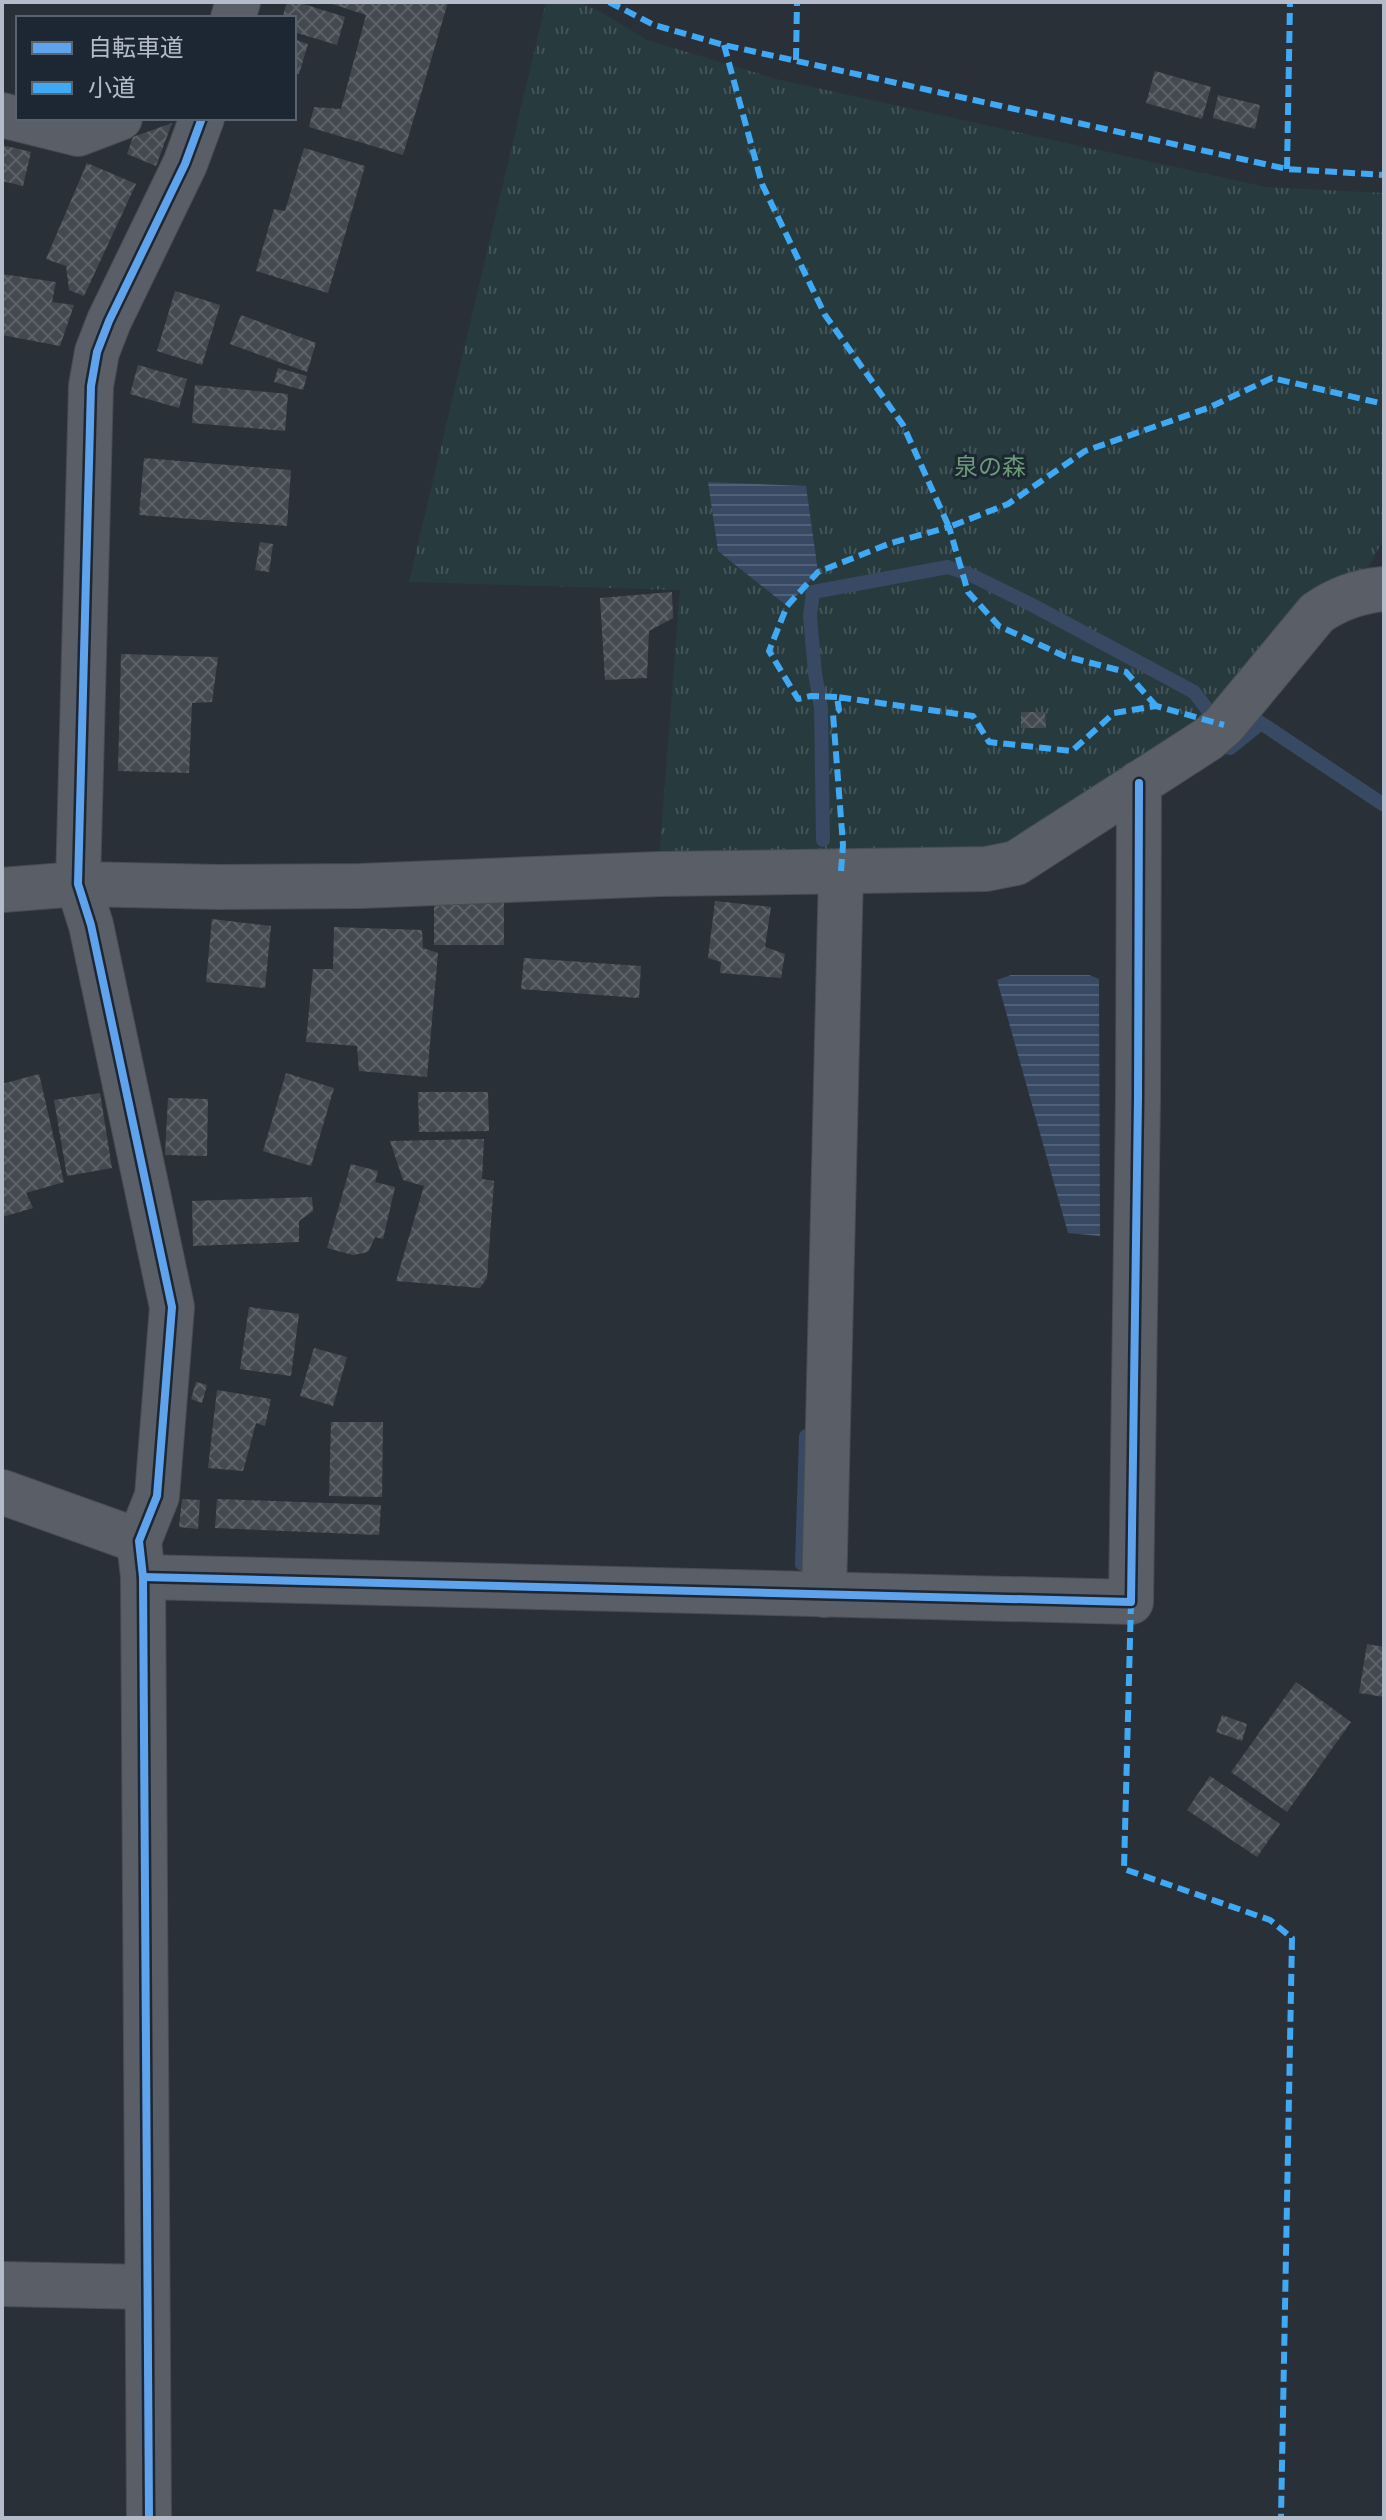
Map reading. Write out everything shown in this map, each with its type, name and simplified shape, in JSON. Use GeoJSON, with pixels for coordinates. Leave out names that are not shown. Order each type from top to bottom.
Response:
{"type":"FeatureCollection","features":[{"type":"Feature","properties":{"kind":"street"},"geometry":{"type":"LineString","coordinates":[[22,120],[78,134],[115,120]]}},
{"type":"Feature","properties":{"kind":"street"},"geometry":{"type":"LineString","coordinates":[[149,2518],[141,1559],[157,1496],[172,1307],[91,925],[78,884],[93,375],[97,352],[109,321],[185,164],[201,120]]}},
{"type":"Feature","properties":{"kind":"street"},"geometry":{"type":"LineString","coordinates":[[2,890],[78,884],[360,886],[660,874],[986,869],[1016,863],[1208,739],[1224,725],[1317,613],[1330,603],[1378,580]]}},
{"type":"Feature","properties":{"kind":"street"},"geometry":{"type":"LineString","coordinates":[[2,1492],[141,1559],[824,1595],[1131,1602],[1139,1081],[1139,783]]}},
{"type":"Feature","properties":{"kind":"street"},"geometry":{"type":"LineString","coordinates":[[824,1595],[841,871]]}},
{"type":"Feature","properties":{"kind":"street"},"geometry":{"type":"LineString","coordinates":[[2,2284],[147,2287]]}},
{"type":"Feature","properties":{"kind":"green space","name":"泉の森"},"geometry":{"type":"Polygon","coordinates":[[[546,2],[577,2],[599,11],[647,40],[776,79],[1266,187],[1384,193],[1384,539],[1363,576],[1225,705],[1012,853],[659,860],[680,590],[409,582],[546,2]]]}},
{"type":"Feature","properties":{"kind":"water"},"geometry":{"type":"Polygon","coordinates":[[[708,482],[806,486],[818,572],[787,606],[718,551],[708,482]]]}},
{"type":"Feature","properties":{"kind":"water"},"geometry":{"type":"Polygon","coordinates":[[[1011,975],[1089,975],[1099,979],[1100,1236],[1068,1233],[997,980],[1011,975]]]}},
{"type":"Feature","properties":{"kind":"building"},"geometry":{"type":"Polygon","coordinates":[[[287,2],[297,2],[345,17],[337,45],[296,33],[296,16],[283,16],[287,2]]]}},
{"type":"Feature","properties":{"kind":"building"},"geometry":{"type":"Polygon","coordinates":[[[326,2],[448,2],[403,155],[309,127],[314,107],[341,109],[366,15],[326,2]]]}},
{"type":"Feature","properties":{"kind":"building"},"geometry":{"type":"Polygon","coordinates":[[[296,40],[308,44],[299,74],[296,73],[296,40]]]}},
{"type":"Feature","properties":{"kind":"building"},"geometry":{"type":"Polygon","coordinates":[[[1155,71],[1211,87],[1202,119],[1146,103],[1155,71]]]}},
{"type":"Feature","properties":{"kind":"building"},"geometry":{"type":"Polygon","coordinates":[[[1218,95],[1260,105],[1255,129],[1213,118],[1218,95]]]}},
{"type":"Feature","properties":{"kind":"building"},"geometry":{"type":"Polygon","coordinates":[[[172,123],[156,166],[127,154],[133,137],[172,123]]]}},
{"type":"Feature","properties":{"kind":"building"},"geometry":{"type":"Polygon","coordinates":[[[2,145],[31,152],[23,186],[2,181],[2,145]]]}},
{"type":"Feature","properties":{"kind":"building"},"geometry":{"type":"Polygon","coordinates":[[[304,148],[365,166],[328,293],[256,271],[274,209],[285,211],[304,148]]]}},
{"type":"Feature","properties":{"kind":"building"},"geometry":{"type":"Polygon","coordinates":[[[87,163],[136,184],[84,296],[69,290],[66,266],[46,259],[87,163]]]}},
{"type":"Feature","properties":{"kind":"building"},"geometry":{"type":"Polygon","coordinates":[[[2,274],[56,282],[52,302],[74,305],[60,346],[2,335],[2,274]]]}},
{"type":"Feature","properties":{"kind":"building"},"geometry":{"type":"Polygon","coordinates":[[[175,291],[220,305],[202,365],[157,351],[175,291]]]}},
{"type":"Feature","properties":{"kind":"building"},"geometry":{"type":"Polygon","coordinates":[[[241,315],[316,343],[307,372],[230,344],[241,315]]]}},
{"type":"Feature","properties":{"kind":"building"},"geometry":{"type":"Polygon","coordinates":[[[138,365],[187,379],[179,408],[130,394],[138,365]]]}},
{"type":"Feature","properties":{"kind":"building"},"geometry":{"type":"Polygon","coordinates":[[[278,368],[307,376],[303,390],[274,382],[278,368]]]}},
{"type":"Feature","properties":{"kind":"building"},"geometry":{"type":"Polygon","coordinates":[[[195,385],[288,394],[285,431],[192,423],[195,385]]]}},
{"type":"Feature","properties":{"kind":"building"},"geometry":{"type":"Polygon","coordinates":[[[144,458],[291,470],[287,526],[139,515],[144,458]]]}},
{"type":"Feature","properties":{"kind":"building"},"geometry":{"type":"Polygon","coordinates":[[[260,542],[273,544],[269,572],[255,570],[260,542]]]}},
{"type":"Feature","properties":{"kind":"building"},"geometry":{"type":"Polygon","coordinates":[[[672,592],[673,618],[649,631],[647,678],[605,680],[600,598],[672,592]]]}},
{"type":"Feature","properties":{"kind":"building"},"geometry":{"type":"Polygon","coordinates":[[[121,654],[218,657],[212,702],[192,703],[189,773],[118,771],[121,654]]]}},
{"type":"Feature","properties":{"kind":"building"},"geometry":{"type":"Polygon","coordinates":[[[1021,712],[1045,712],[1046,728],[1021,728],[1021,712]]]}},
{"type":"Feature","properties":{"kind":"building"},"geometry":{"type":"Polygon","coordinates":[[[504,901],[504,945],[434,945],[434,902],[504,901]]]}},
{"type":"Feature","properties":{"kind":"building"},"geometry":{"type":"Polygon","coordinates":[[[715,901],[771,907],[765,947],[785,954],[781,978],[720,973],[721,962],[708,958],[715,901]]]}},
{"type":"Feature","properties":{"kind":"building"},"geometry":{"type":"Polygon","coordinates":[[[212,919],[271,926],[265,988],[206,982],[212,919]]]}},
{"type":"Feature","properties":{"kind":"building"},"geometry":{"type":"Polygon","coordinates":[[[334,927],[422,930],[423,948],[438,953],[427,1077],[359,1071],[357,1046],[306,1042],[313,969],[333,969],[334,927]]]}},
{"type":"Feature","properties":{"kind":"building"},"geometry":{"type":"Polygon","coordinates":[[[524,958],[641,966],[639,998],[521,989],[524,958]]]}},
{"type":"Feature","properties":{"kind":"building"},"geometry":{"type":"Polygon","coordinates":[[[286,1073],[334,1088],[311,1166],[263,1151],[286,1073]]]}},
{"type":"Feature","properties":{"kind":"building"},"geometry":{"type":"Polygon","coordinates":[[[39,1074],[64,1182],[26,1193],[33,1208],[2,1217],[2,1084],[39,1074]]]}},
{"type":"Feature","properties":{"kind":"building"},"geometry":{"type":"Polygon","coordinates":[[[418,1092],[488,1092],[489,1131],[419,1132],[418,1092]]]}},
{"type":"Feature","properties":{"kind":"building"},"geometry":{"type":"Polygon","coordinates":[[[100,1093],[112,1168],[67,1176],[54,1100],[100,1093]]]}},
{"type":"Feature","properties":{"kind":"building"},"geometry":{"type":"Polygon","coordinates":[[[168,1098],[208,1099],[207,1156],[165,1155],[168,1098]]]}},
{"type":"Feature","properties":{"kind":"building"},"geometry":{"type":"Polygon","coordinates":[[[484,1139],[482,1179],[494,1181],[487,1278],[480,1288],[396,1281],[424,1186],[403,1180],[390,1141],[484,1139]]]}},
{"type":"Feature","properties":{"kind":"building"},"geometry":{"type":"Polygon","coordinates":[[[351,1164],[378,1171],[375,1182],[395,1187],[383,1239],[375,1237],[368,1252],[353,1255],[327,1248],[351,1164]]]}},
{"type":"Feature","properties":{"kind":"building"},"geometry":{"type":"Polygon","coordinates":[[[312,1197],[313,1211],[299,1221],[299,1242],[193,1246],[192,1201],[312,1197]]]}},
{"type":"Feature","properties":{"kind":"building"},"geometry":{"type":"Polygon","coordinates":[[[249,1307],[299,1314],[291,1376],[240,1369],[249,1307]]]}},
{"type":"Feature","properties":{"kind":"building"},"geometry":{"type":"Polygon","coordinates":[[[314,1348],[347,1357],[333,1406],[300,1396],[314,1348]]]}},
{"type":"Feature","properties":{"kind":"building"},"geometry":{"type":"Polygon","coordinates":[[[196,1382],[207,1385],[202,1403],[191,1399],[196,1382]]]}},
{"type":"Feature","properties":{"kind":"building"},"geometry":{"type":"Polygon","coordinates":[[[217,1390],[271,1399],[265,1426],[256,1423],[243,1471],[208,1468],[217,1390]]]}},
{"type":"Feature","properties":{"kind":"building"},"geometry":{"type":"Polygon","coordinates":[[[331,1422],[383,1422],[382,1497],[329,1496],[331,1422]]]}},
{"type":"Feature","properties":{"kind":"building"},"geometry":{"type":"Polygon","coordinates":[[[182,1499],[200,1500],[198,1529],[179,1527],[182,1499]]]}},
{"type":"Feature","properties":{"kind":"building"},"geometry":{"type":"Polygon","coordinates":[[[217,1499],[381,1505],[379,1535],[215,1528],[217,1499]]]}},
{"type":"Feature","properties":{"kind":"building"},"geometry":{"type":"Polygon","coordinates":[[[1367,1644],[1384,1647],[1384,1697],[1359,1693],[1367,1644]]]}},
{"type":"Feature","properties":{"kind":"building"},"geometry":{"type":"Polygon","coordinates":[[[1296,1682],[1351,1722],[1287,1812],[1231,1772],[1296,1682]]]}},
{"type":"Feature","properties":{"kind":"building"},"geometry":{"type":"Polygon","coordinates":[[[1222,1715],[1247,1724],[1242,1741],[1216,1732],[1222,1715]]]}},
{"type":"Feature","properties":{"kind":"building"},"geometry":{"type":"Polygon","coordinates":[[[1210,1776],[1280,1824],[1257,1857],[1187,1810],[1210,1776]]]}},
{"type":"Feature","properties":{"kind":"waterway"},"geometry":{"type":"LineString","coordinates":[[823,840],[821,708],[810,616],[813,592],[948,567],[1034,606],[1194,692],[1210,713]]}},
{"type":"Feature","properties":{"kind":"waterway"},"geometry":{"type":"LineString","coordinates":[[1228,745],[1230,748],[1261,723],[1384,805]]}},
{"type":"Feature","properties":{"kind":"waterway"},"geometry":{"type":"LineString","coordinates":[[802,1564],[806,1436]]}},
{"type":"Feature","properties":{"kind":"marked path"},"geometry":{"type":"LineString","coordinates":[[609,2],[654,25],[724,45],[1287,169],[1384,175]]}},
{"type":"Feature","properties":{"kind":"marked path"},"geometry":{"type":"LineString","coordinates":[[796,60],[797,2]]}},
{"type":"Feature","properties":{"kind":"marked path"},"geometry":{"type":"LineString","coordinates":[[1287,169],[1290,2]]}},
{"type":"Feature","properties":{"kind":"marked path"},"geometry":{"type":"LineString","coordinates":[[724,45],[762,184],[825,315],[903,425],[949,527],[1008,504],[1085,451],[1208,408],[1272,378],[1384,404]]}},
{"type":"Feature","properties":{"kind":"marked path"},"geometry":{"type":"LineString","coordinates":[[837,697],[798,699],[769,651],[787,606],[818,572],[891,543],[949,527],[968,592],[999,626],[1064,656],[1126,672],[1156,706]]}},
{"type":"Feature","properties":{"kind":"marked path"},"geometry":{"type":"LineString","coordinates":[[841,871],[843,845],[833,714],[839,710],[837,697],[973,716],[989,742],[1072,751],[1114,713],[1156,706],[1224,725]]}},
{"type":"Feature","properties":{"kind":"marked path"},"geometry":{"type":"LineString","coordinates":[[1131,1602],[1124,1869],[1270,1920],[1292,1938],[1281,2518]]}},
{"type":"Feature","properties":{"kind":"cycle path"},"geometry":{"type":"LineString","coordinates":[[149,2518],[143,1577],[139,1541],[157,1496],[172,1307],[91,925],[78,884],[91,386],[97,352],[109,321],[185,164],[201,120]]}},
{"type":"Feature","properties":{"kind":"cycle path"},"geometry":{"type":"LineString","coordinates":[[143,1577],[1131,1602],[1139,783]]}}]}
